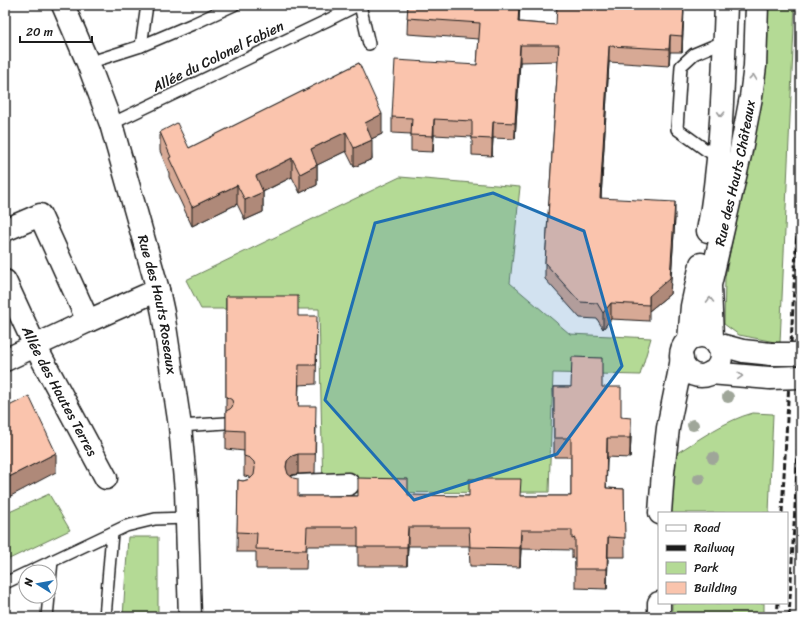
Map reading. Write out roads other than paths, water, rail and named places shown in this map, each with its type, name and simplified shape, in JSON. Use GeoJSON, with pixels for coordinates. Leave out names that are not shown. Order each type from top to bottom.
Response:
{"type":"FeatureCollection","features":[{"type":"Feature","properties":{"kind":"street","name":"Rue des Hauts Roseaux"},"geometry":{"type":"LineString","coordinates":[[63,5],[88,63],[111,124],[158,290],[163,313],[180,426],[186,491],[190,617]]}},
{"type":"Feature","properties":{"kind":"street","name":"Rue des Hauts Châteaux"},"geometry":{"type":"LineString","coordinates":[[715,341],[710,285],[740,155],[751,97],[755,66],[757,5]]}},
{"type":"Feature","properties":{"kind":"street","name":"Rue des Hauts Châteaux"},"geometry":{"type":"LineString","coordinates":[[660,512],[663,472],[670,418],[685,350],[692,306],[712,210],[718,157],[723,18]]}},
{"type":"Feature","properties":{"kind":"street"},"geometry":{"type":"LineString","coordinates":[[5,230],[40,215],[88,321]]}},
{"type":"Feature","properties":{"kind":"street","name":"Allée des Hautes Terres"},"geometry":{"type":"LineString","coordinates":[[5,281],[35,346],[106,478]]}},
{"type":"Feature","properties":{"kind":"street"},"geometry":{"type":"LineString","coordinates":[[5,360],[158,290]]}},
{"type":"Feature","properties":{"kind":"street"},"geometry":{"type":"LineString","coordinates":[[801,354],[770,354],[743,351],[700,336],[694,337],[685,350],[687,370],[698,375],[707,374],[770,378],[801,377]]}},
{"type":"Feature","properties":{"kind":"street"},"geometry":{"type":"LineString","coordinates":[[707,374],[719,366],[721,360],[721,354],[715,341]]}},
{"type":"Feature","properties":{"kind":"street","name":"Rue des Hauts Châteaux"},"geometry":{"type":"LineString","coordinates":[[670,418],[686,390],[707,374]]}},
{"type":"Feature","properties":{"kind":"street"},"geometry":{"type":"LineString","coordinates":[[298,486],[348,484]]}},
{"type":"Feature","properties":{"kind":"street"},"geometry":{"type":"LineString","coordinates":[[659,617],[660,604]]}},
{"type":"Feature","properties":{"kind":"lane"},"geometry":{"type":"LineString","coordinates":[[141,46],[147,5]]}},
{"type":"Feature","properties":{"kind":"lane"},"geometry":{"type":"LineString","coordinates":[[88,63],[141,46],[234,5]]}},
{"type":"Feature","properties":{"kind":"lane"},"geometry":{"type":"LineString","coordinates":[[359,5],[369,44]]}},
{"type":"Feature","properties":{"kind":"lane","name":"Allée du Colonel Fabien"},"geometry":{"type":"LineString","coordinates":[[111,124],[359,5]]}},
{"type":"Feature","properties":{"kind":"lane"},"geometry":{"type":"LineString","coordinates":[[718,157],[677,129],[677,121],[681,66],[694,54],[723,18]]}},
{"type":"Feature","properties":{"kind":"lane"},"geometry":{"type":"LineString","coordinates":[[180,426],[226,423]]}},
{"type":"Feature","properties":{"kind":"lane"},"geometry":{"type":"LineString","coordinates":[[46,564],[126,526],[155,519],[188,518]]}},
{"type":"Feature","properties":{"kind":"lane"},"geometry":{"type":"LineString","coordinates":[[105,617],[112,533]]}},
{"type":"Feature","properties":{"kind":"lane"},"geometry":{"type":"LineString","coordinates":[[5,583],[18,577]]}},
{"type":"Feature","properties":{"kind":"lane"},"geometry":{"type":"LineString","coordinates":[[47,617],[48,604]]}},
{"type":"Feature","properties":{"kind":"railway"},"geometry":{"type":"LineString","coordinates":[[782,512],[801,155]]}},
{"type":"Feature","properties":{"kind":"railway"},"geometry":{"type":"LineString","coordinates":[[789,617],[801,396]]}},
{"type":"Feature","properties":{"kind":"railway"},"geometry":{"type":"LineString","coordinates":[[777,617],[778,604]]}}]}
